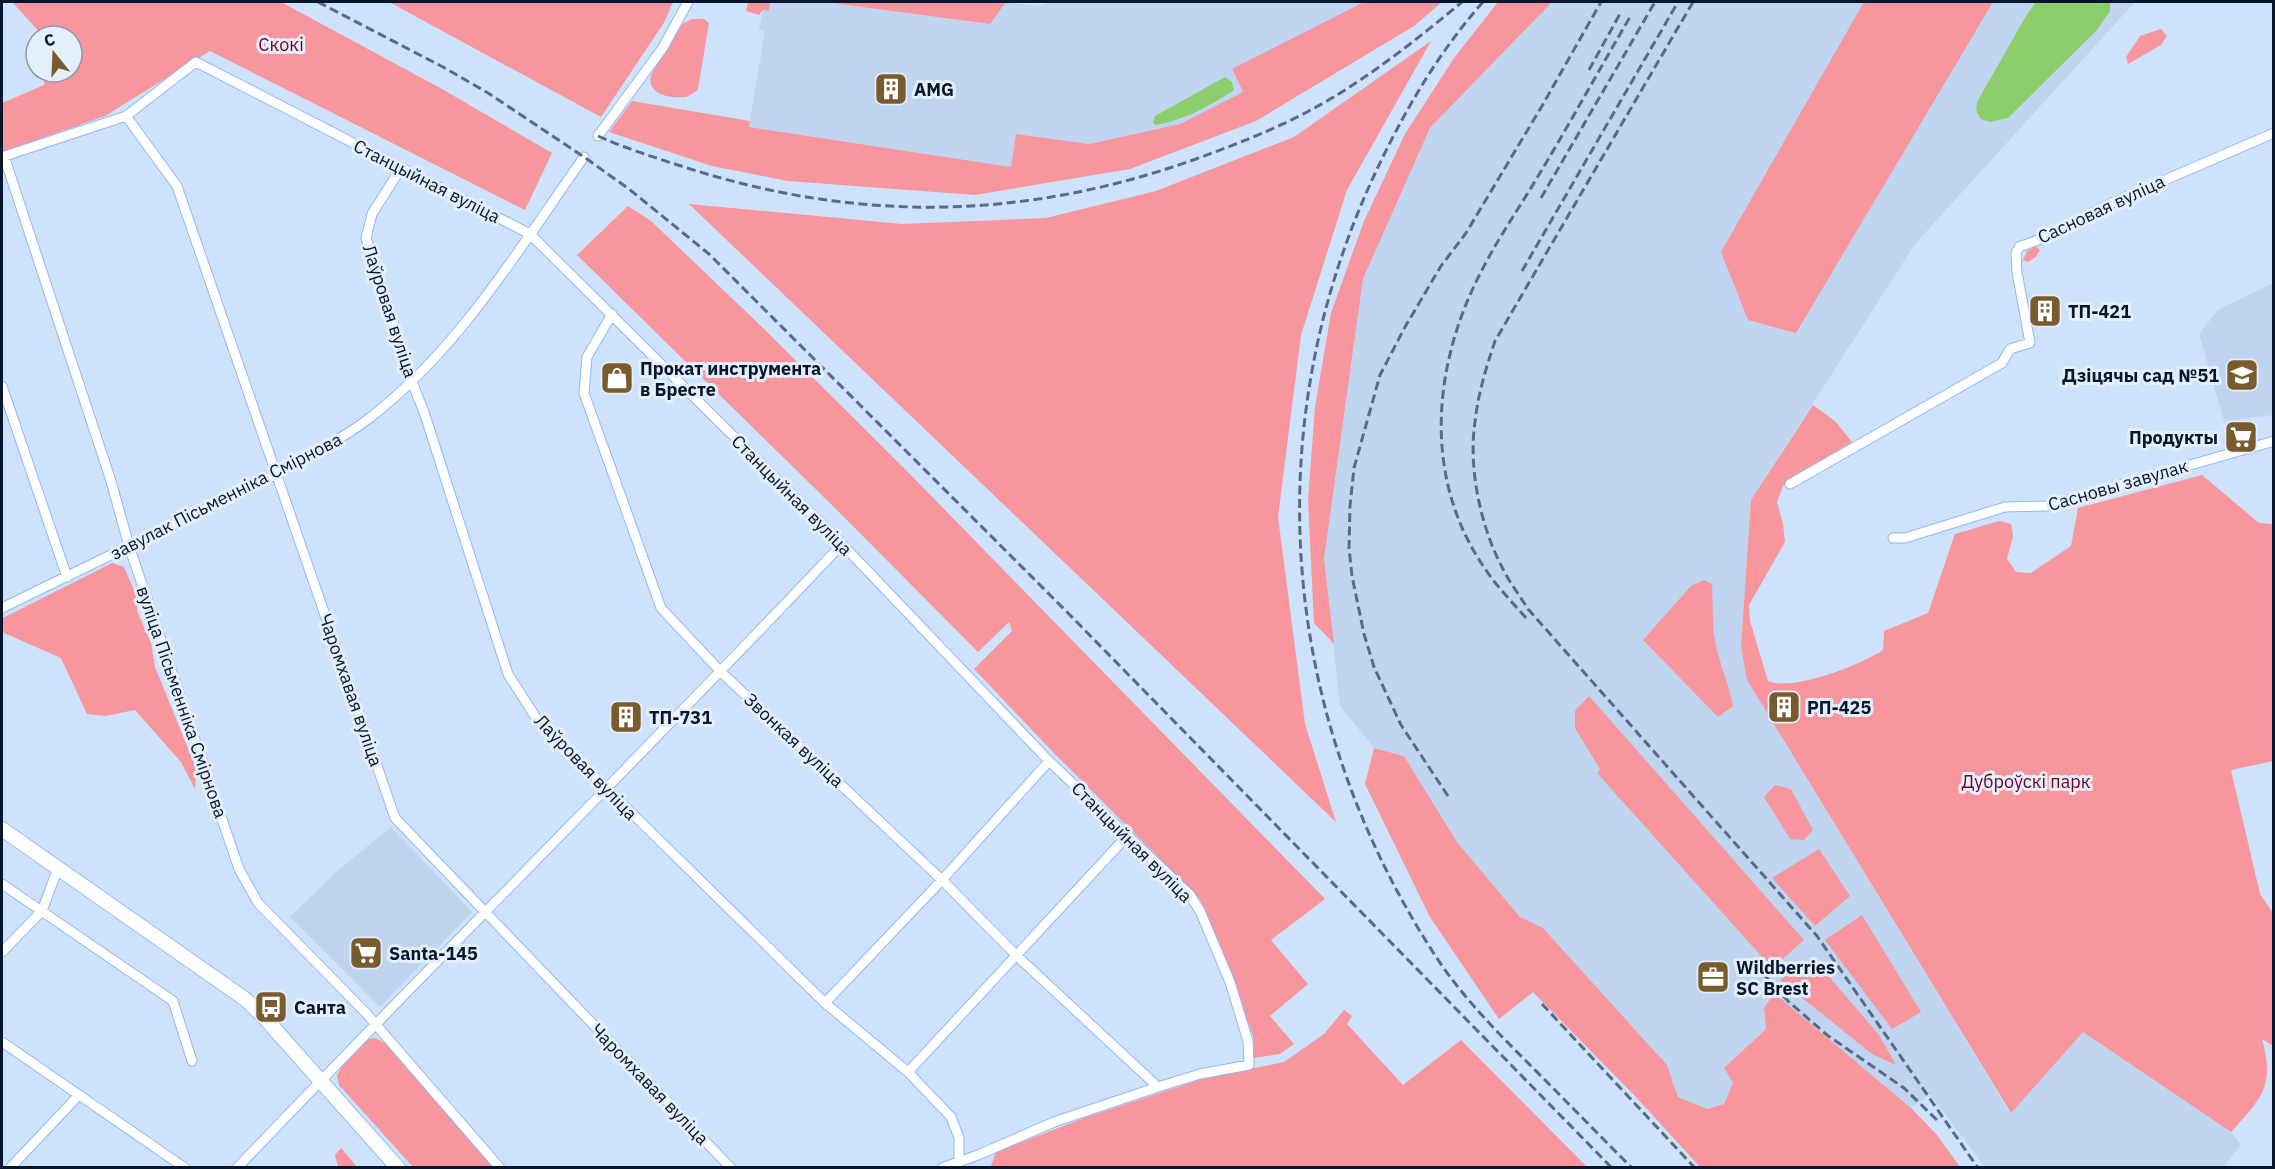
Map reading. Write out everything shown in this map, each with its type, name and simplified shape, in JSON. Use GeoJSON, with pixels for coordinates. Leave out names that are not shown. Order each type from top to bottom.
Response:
{"type":"FeatureCollection","features":[{"type":"Feature","properties":{"kind":"main road"},"geometry":{"type":"LineString","coordinates":[[2,829],[245,999],[263,1016],[398,1167]]}},
{"type":"Feature","properties":{"kind":"street"},"geometry":{"type":"LineString","coordinates":[[598,136],[662,49],[688,2]]}},
{"type":"Feature","properties":{"kind":"street","name":"Станцыйная вуліца"},"geometry":{"type":"LineString","coordinates":[[126,116],[196,62],[530,234],[842,544],[1049,760],[1190,895],[1200,911],[1230,982],[1248,1041],[1249,1065],[1200,1074],[1158,1087]]}},
{"type":"Feature","properties":{"kind":"street"},"geometry":{"type":"LineString","coordinates":[[3,157],[126,116]]}},
{"type":"Feature","properties":{"kind":"street","name":"Чаромхавая вуліца"},"geometry":{"type":"LineString","coordinates":[[126,116],[177,186],[395,818],[731,1167]]}},
{"type":"Feature","properties":{"kind":"street","name":"Сасновая вуліца"},"geometry":{"type":"LineString","coordinates":[[1790,484],[2002,363],[2010,350],[2030,343],[2017,272],[2016,253],[2019,247],[2046,237],[2107,205],[2274,133]]}},
{"type":"Feature","properties":{"kind":"street","name":"вуліца Пісьменніка Смірнова"},"geometry":{"type":"LineString","coordinates":[[3,157],[111,481],[129,546],[239,869],[258,903],[375,1024],[500,1167]]}},
{"type":"Feature","properties":{"kind":"street","name":"завулак Пісьменніка Смірнова"},"geometry":{"type":"LineString","coordinates":[[2,608],[277,474],[318,452],[366,421],[412,382],[443,351],[478,308],[584,157]]}},
{"type":"Feature","properties":{"kind":"street","name":"Лаўровая вуліца"},"geometry":{"type":"LineString","coordinates":[[401,168],[372,214],[366,238],[508,674],[538,721],[825,1003],[908,1072],[951,1117],[959,1138],[959,1161]]}},
{"type":"Feature","properties":{"kind":"street","name":"Звонкая вуліца"},"geometry":{"type":"LineString","coordinates":[[612,314],[586,357],[584,393],[661,609],[722,672],[942,880],[1017,956],[1158,1087]]}},
{"type":"Feature","properties":{"kind":"street"},"geometry":{"type":"LineString","coordinates":[[2,386],[67,578]]}},
{"type":"Feature","properties":{"kind":"street","name":"Сасновы завулак"},"geometry":{"type":"LineString","coordinates":[[1893,538],[1905,538],[2005,507],[2046,506],[2274,441]]}},
{"type":"Feature","properties":{"kind":"street"},"geometry":{"type":"LineString","coordinates":[[237,1167],[485,911],[722,672],[842,544]]}},
{"type":"Feature","properties":{"kind":"street"},"geometry":{"type":"LineString","coordinates":[[825,1003],[942,880],[1049,760]]}},
{"type":"Feature","properties":{"kind":"street"},"geometry":{"type":"LineString","coordinates":[[908,1072],[1128,835]]}},
{"type":"Feature","properties":{"kind":"street"},"geometry":{"type":"LineString","coordinates":[[2,952],[42,911],[58,868]]}},
{"type":"Feature","properties":{"kind":"street"},"geometry":{"type":"LineString","coordinates":[[2,884],[173,1001],[192,1060]]}},
{"type":"Feature","properties":{"kind":"street"},"geometry":{"type":"LineString","coordinates":[[2,1042],[185,1167]]}},
{"type":"Feature","properties":{"kind":"street"},"geometry":{"type":"LineString","coordinates":[[942,1167],[978,1155],[1054,1122],[1158,1087]]}},
{"type":"Feature","properties":{"kind":"street"},"geometry":{"type":"LineString","coordinates":[[10,1167],[79,1095]]}},
{"type":"Feature","properties":{"kind":"shaded area"},"geometry":{"type":"Polygon","coordinates":[[[770,2],[824,2],[989,24],[1006,2],[1039,6],[1052,2],[1364,2],[1232,70],[1243,92],[1180,124],[1089,144],[1016,134],[1011,167],[749,127],[765,32],[759,30],[763,10],[768,11],[770,2]]]}},
{"type":"Feature","properties":{"kind":"shaded area"},"geometry":{"type":"Polygon","coordinates":[[[1552,2],[2135,2],[1915,244],[1751,500],[1741,646],[1747,680],[2010,1113],[2083,1032],[2231,1132],[2241,1145],[2223,1167],[1985,1167],[1930,1094],[1911,1108],[1774,993],[1764,1008],[1766,1029],[1724,1068],[1733,1083],[1724,1104],[1707,1109],[1678,1097],[1667,1065],[1543,928],[1520,917],[1457,842],[1404,756],[1374,748],[1340,706],[1324,559],[1363,279],[1430,128],[1552,2]]]}},
{"type":"Feature","properties":{"kind":"shaded area"},"geometry":{"type":"Polygon","coordinates":[[[2036,2],[2110,2],[2110,11],[2097,30],[2008,118],[1990,122],[1981,119],[1976,110],[1977,102],[2036,2]]]}},
{"type":"Feature","properties":{"kind":"shaded area"},"geometry":{"type":"Polygon","coordinates":[[[1225,77],[1232,82],[1234,90],[1225,96],[1187,116],[1166,123],[1156,125],[1153,123],[1155,116],[1225,77]]]}},
{"type":"Feature","properties":{"kind":"shaded area","name":"Дзіцячы сад №51"},"geometry":{"type":"Polygon","coordinates":[[[2273,283],[2273,415],[2224,421],[2199,334],[2218,310],[2273,283]]]}},
{"type":"Feature","properties":{"kind":"shaded area"},"geometry":{"type":"Polygon","coordinates":[[[391,827],[472,912],[380,1007],[290,917],[337,871],[391,827]]]}},
{"type":"Feature","properties":{"kind":"green space","name":"Скокі"},"geometry":{"type":"Polygon","coordinates":[[[12,2],[281,2],[442,89],[552,153],[525,210],[210,51],[105,116],[2,152],[2,103],[44,84],[84,84],[84,24],[32,24],[12,2]]]}},
{"type":"Feature","properties":{"kind":"green space"},"geometry":{"type":"Polygon","coordinates":[[[389,2],[673,2],[665,21],[601,117],[389,2]]]}},
{"type":"Feature","properties":{"kind":"green space"},"geometry":{"type":"Polygon","coordinates":[[[748,2],[770,2],[769,11],[763,10],[759,15],[746,11],[748,2]]]}},
{"type":"Feature","properties":{"kind":"green space"},"geometry":{"type":"Polygon","coordinates":[[[824,2],[1006,2],[990,24],[824,2]]]}},
{"type":"Feature","properties":{"kind":"green space"},"geometry":{"type":"Polygon","coordinates":[[[1364,2],[1442,2],[1414,26],[1256,121],[1130,169],[975,195],[788,181],[712,166],[609,132],[632,101],[750,121],[749,127],[1011,167],[1016,134],[1089,144],[1180,124],[1243,92],[1232,69],[1364,2]]]}},
{"type":"Feature","properties":{"kind":"green space"},"geometry":{"type":"Polygon","coordinates":[[[1498,2],[1552,2],[1430,128],[1363,279],[1324,559],[1334,644],[1314,623],[1308,500],[1315,407],[1331,313],[1364,221],[1405,134],[1454,58],[1498,2]]]}},
{"type":"Feature","properties":{"kind":"green space"},"geometry":{"type":"Polygon","coordinates":[[[1864,2],[1993,2],[1796,333],[1748,320],[1721,252],[1864,2]]]}},
{"type":"Feature","properties":{"kind":"green space"},"geometry":{"type":"Polygon","coordinates":[[[692,19],[704,19],[709,23],[698,89],[685,97],[665,96],[655,90],[652,85],[650,80],[652,73],[682,24],[692,19]]]}},
{"type":"Feature","properties":{"kind":"green space"},"geometry":{"type":"Polygon","coordinates":[[[2161,29],[2167,36],[2161,45],[2128,64],[2126,57],[2140,36],[2161,29]]]}},
{"type":"Feature","properties":{"kind":"green space"},"geometry":{"type":"Polygon","coordinates":[[[1431,41],[1347,190],[1301,335],[1278,517],[1305,724],[1336,822],[689,204],[902,224],[1046,218],[1156,191],[1294,137],[1431,41]]]}},
{"type":"Feature","properties":{"kind":"green space"},"geometry":{"type":"Polygon","coordinates":[[[628,206],[651,221],[903,467],[1325,899],[1271,940],[1308,984],[1270,1016],[1294,1044],[1280,1054],[1254,1058],[1253,1035],[1199,898],[1052,751],[974,669],[1012,631],[1009,622],[978,652],[577,255],[628,206]]]}},
{"type":"Feature","properties":{"kind":"green space"},"geometry":{"type":"Polygon","coordinates":[[[2035,246],[2040,250],[2036,257],[2028,262],[2023,260],[2027,251],[2035,246]]]}},
{"type":"Feature","properties":{"kind":"green space","name":"Дуброўскі парк"},"geometry":{"type":"Polygon","coordinates":[[[1813,405],[1835,421],[1852,442],[1804,470],[1783,486],[1777,502],[1785,542],[1749,605],[1750,621],[1768,681],[1793,683],[1809,680],[1859,663],[1883,650],[1884,631],[1928,613],[1955,534],[1999,521],[2011,524],[2013,536],[2007,559],[2016,572],[2031,573],[2071,546],[2078,508],[2202,475],[2259,523],[2273,524],[2273,761],[2231,770],[2260,894],[2273,913],[2273,1046],[2262,1039],[2267,1069],[2263,1090],[2258,1100],[2231,1132],[2083,1032],[2011,1113],[1747,680],[1741,646],[1751,500],[1813,405]]]}},
{"type":"Feature","properties":{"kind":"green space"},"geometry":{"type":"Polygon","coordinates":[[[112,563],[124,567],[138,599],[137,611],[151,643],[155,667],[196,768],[195,789],[181,762],[135,710],[105,716],[87,714],[61,658],[4,633],[2,629],[3,618],[112,563]]]}},
{"type":"Feature","properties":{"kind":"green space"},"geometry":{"type":"Polygon","coordinates":[[[1704,580],[1712,584],[1715,641],[1733,706],[1718,717],[1643,640],[1691,586],[1704,580]]]}},
{"type":"Feature","properties":{"kind":"green space"},"geometry":{"type":"Polygon","coordinates":[[[1589,696],[1804,940],[1772,968],[1597,773],[1600,769],[1575,728],[1575,711],[1589,696]]]}},
{"type":"Feature","properties":{"kind":"green space"},"geometry":{"type":"Polygon","coordinates":[[[1374,748],[1404,756],[1457,842],[1520,917],[1543,928],[1667,1065],[1678,1097],[1707,1109],[1724,1104],[1733,1083],[1724,1068],[1766,1029],[1764,1008],[1774,993],[1911,1108],[1937,1135],[1960,1167],[1700,1167],[1635,1096],[1533,992],[1499,1019],[1430,917],[1365,784],[1374,748]]]}},
{"type":"Feature","properties":{"kind":"green space"},"geometry":{"type":"Polygon","coordinates":[[[1775,785],[1791,789],[1813,830],[1804,840],[1790,839],[1764,797],[1775,785]]]}},
{"type":"Feature","properties":{"kind":"green space"},"geometry":{"type":"Polygon","coordinates":[[[1819,849],[1850,896],[1815,926],[1772,878],[1819,849]]]}},
{"type":"Feature","properties":{"kind":"green space"},"geometry":{"type":"Polygon","coordinates":[[[1862,915],[1921,1012],[1892,1029],[1825,940],[1862,915]]]}},
{"type":"Feature","properties":{"kind":"green space"},"geometry":{"type":"Polygon","coordinates":[[[1813,958],[1879,1035],[1896,1065],[1872,1054],[1780,980],[1813,958]]]}},
{"type":"Feature","properties":{"kind":"green space"},"geometry":{"type":"Polygon","coordinates":[[[1344,1010],[1352,1016],[1347,1024],[1403,1085],[1461,1040],[1587,1167],[988,1168],[996,1152],[1084,1118],[1202,1079],[1284,1062],[1324,1034],[1344,1010]]]}},
{"type":"Feature","properties":{"kind":"green space"},"geometry":{"type":"Polygon","coordinates":[[[375,1038],[385,1043],[493,1167],[413,1167],[339,1085],[337,1076],[341,1067],[368,1039],[375,1038]]]}},
{"type":"Feature","properties":{"kind":"green space"},"geometry":{"type":"Polygon","coordinates":[[[341,1148],[357,1167],[338,1167],[335,1155],[341,1148]]]}},
{"type":"Feature","properties":{"kind":"railway"},"geometry":{"type":"LineString","coordinates":[[318,2],[488,93],[629,189],[709,254],[1067,612],[1612,1168]]}},
{"type":"Feature","properties":{"kind":"railway"},"geometry":{"type":"LineString","coordinates":[[598,136],[681,166],[746,185],[811,198],[875,205],[939,207],[1003,203],[1067,194],[1131,179],[1196,159],[1293,119],[1327,101],[1367,75],[1407,47],[1462,2]]}},
{"type":"Feature","properties":{"kind":"railway"},"geometry":{"type":"LineString","coordinates":[[1483,2],[1435,65],[1395,133],[1372,180],[1335,276],[1311,374],[1300,473],[1302,572],[1316,670],[1343,766],[1381,859],[1431,949],[1466,997],[1506,1041],[1632,1168]]}},
{"type":"Feature","properties":{"kind":"railway"},"geometry":{"type":"LineString","coordinates":[[1448,796],[1401,725],[1374,667],[1364,634],[1352,576],[1349,548],[1354,468],[1380,375],[1405,327],[1441,266],[1466,233],[1601,2]]}},
{"type":"Feature","properties":{"kind":"railway"},"geometry":{"type":"LineString","coordinates":[[1541,198],[1655,2]]}},
{"type":"Feature","properties":{"kind":"railway"},"geometry":{"type":"LineString","coordinates":[[1522,271],[1678,2]]}},
{"type":"Feature","properties":{"kind":"railway"},"geometry":{"type":"LineString","coordinates":[[1693,2],[1495,341],[1476,412],[1473,459],[1478,498],[1495,553],[1528,609],[1817,936],[1978,1168]]}},
{"type":"Feature","properties":{"kind":"railway"},"geometry":{"type":"LineString","coordinates":[[1589,70],[1621,12]]}},
{"type":"Feature","properties":{"kind":"railway"},"geometry":{"type":"LineString","coordinates":[[1526,618],[1488,573],[1466,537],[1452,500],[1444,461],[1441,422],[1445,382],[1453,343],[1466,305],[1483,268],[1630,17]]}},
{"type":"Feature","properties":{"kind":"railway"},"geometry":{"type":"LineString","coordinates":[[1756,966],[1788,1001],[1827,1035],[1904,1088],[1940,1123]]}},
{"type":"Feature","properties":{"kind":"railway"},"geometry":{"type":"LineString","coordinates":[[1542,1004],[1695,1168]]}},
{"type":"Feature","properties":{"kind":"place","name":"AMG"},"geometry":{"type":"Point","coordinates":[891,89]}},
{"type":"Feature","properties":{"kind":"place","name":"ТП-421"},"geometry":{"type":"Point","coordinates":[2045,311]}},
{"type":"Feature","properties":{"kind":"place","name":"Дзіцячы сад №51"},"geometry":{"type":"Point","coordinates":[2242,375]}},
{"type":"Feature","properties":{"kind":"place","name":"Прокат инструмента в Бресте"},"geometry":{"type":"Point","coordinates":[617,378]}},
{"type":"Feature","properties":{"kind":"place","name":"Продукты"},"geometry":{"type":"Point","coordinates":[2241,437]}},
{"type":"Feature","properties":{"kind":"place","name":"РП-425"},"geometry":{"type":"Point","coordinates":[1784,707]}},
{"type":"Feature","properties":{"kind":"place","name":"ТП-731"},"geometry":{"type":"Point","coordinates":[626,717]}},
{"type":"Feature","properties":{"kind":"place","name":"Santa-145"},"geometry":{"type":"Point","coordinates":[366,953]}},
{"type":"Feature","properties":{"kind":"place","name":"Wildberries SC Brest"},"geometry":{"type":"Point","coordinates":[1713,977]}},
{"type":"Feature","properties":{"kind":"place","name":"Санта"},"geometry":{"type":"Point","coordinates":[271,1007]}}]}
